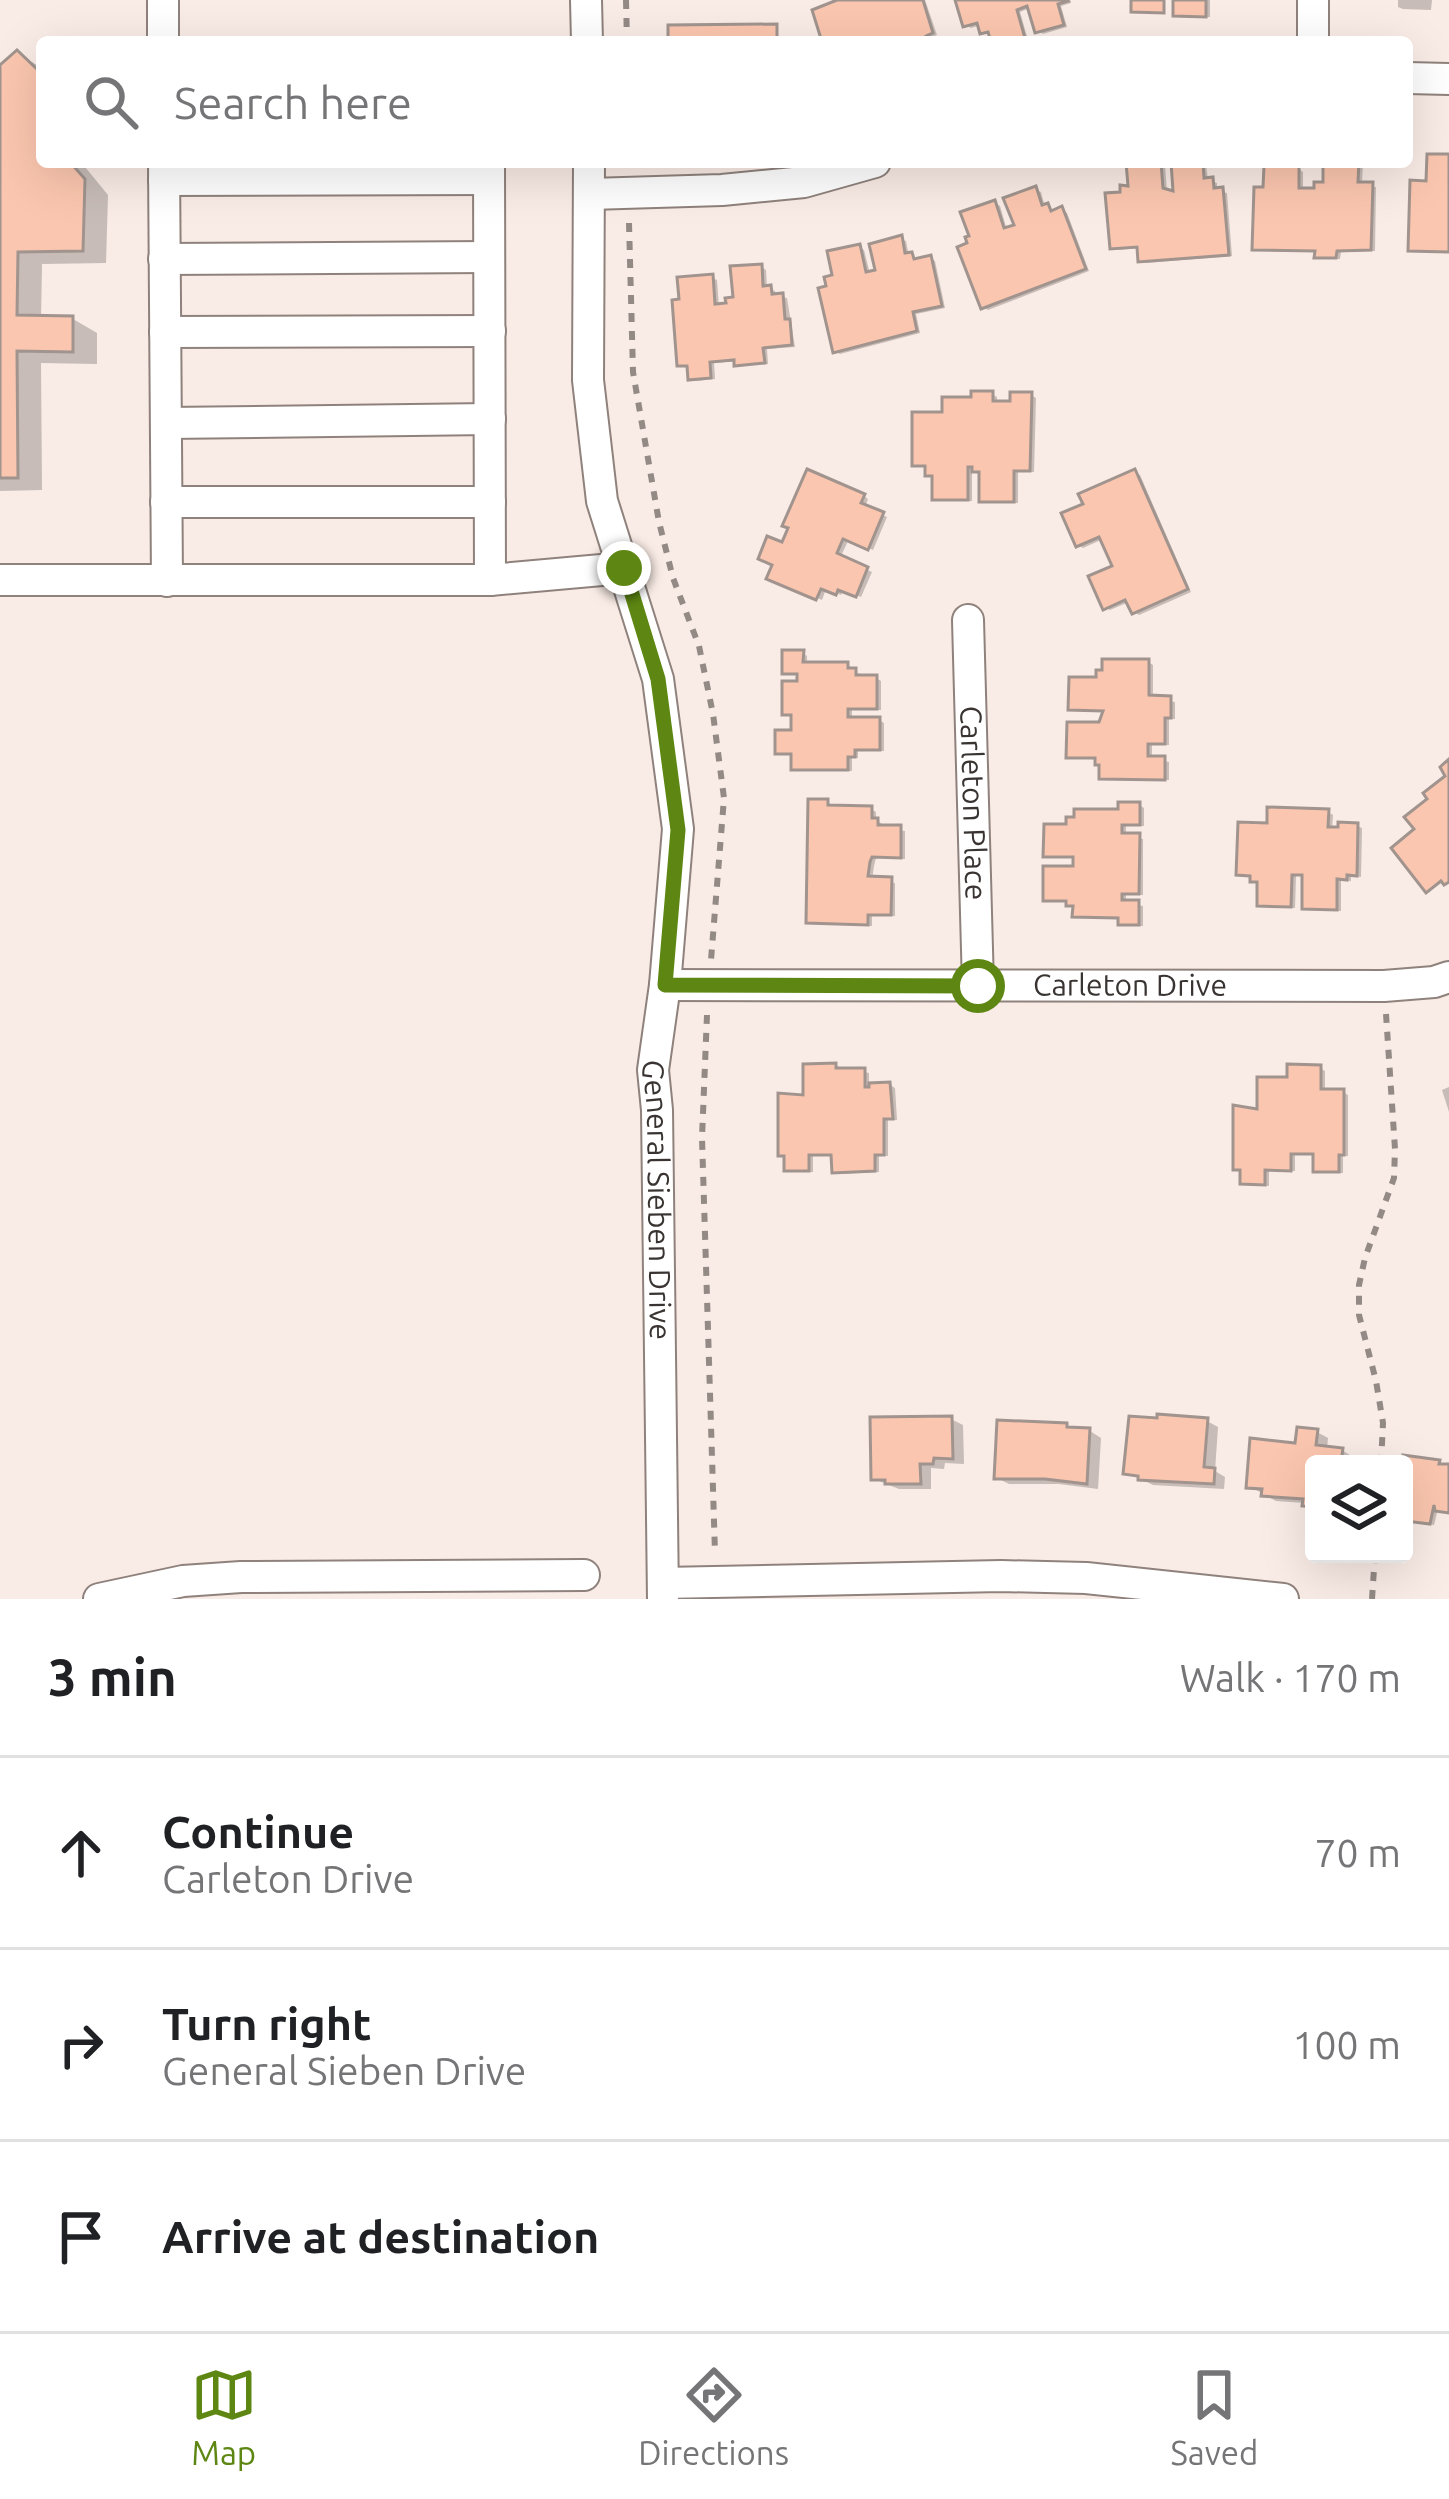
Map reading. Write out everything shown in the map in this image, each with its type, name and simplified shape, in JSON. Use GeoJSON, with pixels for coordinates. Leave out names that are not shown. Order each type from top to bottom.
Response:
{"type":"FeatureCollection","features":[{"type":"Feature","properties":{"kind":"street"},"geometry":{"type":"LineString","coordinates":[[163,0],[163,36]]}},
{"type":"Feature","properties":{"kind":"street"},"geometry":{"type":"LineString","coordinates":[[586,0],[587,36]]}},
{"type":"Feature","properties":{"kind":"street"},"geometry":{"type":"LineString","coordinates":[[1313,0],[1313,36]]}},
{"type":"Feature","properties":{"kind":"street"},"geometry":{"type":"LineString","coordinates":[[1413,79],[1449,80]]}},
{"type":"Feature","properties":{"kind":"street","name":"General Sieben Drive"},"geometry":{"type":"LineString","coordinates":[[590,168],[588,380],[602,501],[658,679],[678,830],[653,1070],[663,1591]]}},
{"type":"Feature","properties":{"kind":"street"},"geometry":{"type":"LineString","coordinates":[[590,194],[804,182],[854,168]]}},
{"type":"Feature","properties":{"kind":"street"},"geometry":{"type":"LineString","coordinates":[[166,581],[164,171],[489,171],[490,580]]}},
{"type":"Feature","properties":{"kind":"street"},"geometry":{"type":"LineString","coordinates":[[164,259],[489,257]]}},
{"type":"Feature","properties":{"kind":"street"},"geometry":{"type":"LineString","coordinates":[[165,332],[490,331]]}},
{"type":"Feature","properties":{"kind":"street"},"geometry":{"type":"LineString","coordinates":[[166,423],[490,419]]}},
{"type":"Feature","properties":{"kind":"street"},"geometry":{"type":"LineString","coordinates":[[166,502],[490,502]]}},
{"type":"Feature","properties":{"kind":"street"},"geometry":{"type":"LineString","coordinates":[[0,580],[490,580],[624,568]]}},
{"type":"Feature","properties":{"kind":"street","name":"Carleton Place"},"geometry":{"type":"LineString","coordinates":[[968,620],[978,986]]}},
{"type":"Feature","properties":{"kind":"street","name":"Carleton Drive"},"geometry":{"type":"LineString","coordinates":[[665,985],[1384,986],[1449,977]]}},
{"type":"Feature","properties":{"kind":"street"},"geometry":{"type":"LineString","coordinates":[[98,1599],[183,1581],[241,1577],[584,1575]]}},
{"type":"Feature","properties":{"kind":"street"},"geometry":{"type":"LineString","coordinates":[[663,1591],[1001,1576],[1064,1577],[1283,1599]]}},
{"type":"Feature","properties":{"kind":"path"},"geometry":{"type":"LineString","coordinates":[[626,0],[627,36]]}},
{"type":"Feature","properties":{"kind":"path"},"geometry":{"type":"LineString","coordinates":[[1381,1455],[1383,1423],[1359,1315],[1359,1285],[1394,1178],[1384,986]]}},
{"type":"Feature","properties":{"kind":"path"},"geometry":{"type":"LineString","coordinates":[[1372,1599],[1374,1563]]}},
{"type":"Feature","properties":{"kind":"building"},"geometry":{"type":"Polygon","coordinates":[[[837,0],[923,0],[933,33],[820,36],[812,10],[837,0]]]}},
{"type":"Feature","properties":{"kind":"building"},"geometry":{"type":"Polygon","coordinates":[[[955,0],[1068,1],[1058,4],[1064,25],[1035,33],[1027,6],[1017,10],[1024,36],[980,34],[977,23],[963,27],[955,0]]]}},
{"type":"Feature","properties":{"kind":"building"},"geometry":{"type":"Polygon","coordinates":[[[1131,0],[1164,0],[1164,13],[1131,12],[1131,0]]]}},
{"type":"Feature","properties":{"kind":"building"},"geometry":{"type":"Polygon","coordinates":[[[1173,0],[1206,0],[1206,17],[1173,16],[1173,0]]]}},
{"type":"Feature","properties":{"kind":"building"},"geometry":{"type":"Polygon","coordinates":[[[777,24],[777,36],[668,36],[668,25],[777,24]]]}},
{"type":"Feature","properties":{"kind":"building"},"geometry":{"type":"Polygon","coordinates":[[[17,50],[36,68],[36,168],[75,168],[85,179],[83,251],[18,252],[17,315],[73,316],[73,352],[17,351],[18,478],[0,478],[0,65],[17,50]]]}},
{"type":"Feature","properties":{"kind":"building"},"geometry":{"type":"Polygon","coordinates":[[[1427,154],[1449,154],[1449,252],[1408,251],[1410,180],[1426,181],[1427,154]]]}},
{"type":"Feature","properties":{"kind":"building"},"geometry":{"type":"Polygon","coordinates":[[[1126,168],[1161,168],[1163,188],[1173,191],[1171,168],[1203,168],[1204,178],[1213,177],[1214,188],[1223,187],[1229,255],[1138,262],[1137,247],[1110,249],[1105,193],[1128,186],[1126,168]]]}},
{"type":"Feature","properties":{"kind":"building"},"geometry":{"type":"Polygon","coordinates":[[[1264,168],[1299,168],[1299,188],[1314,188],[1314,182],[1323,182],[1323,168],[1359,168],[1358,182],[1373,182],[1371,250],[1337,251],[1336,258],[1314,258],[1315,251],[1252,250],[1254,187],[1263,187],[1264,168]]]}},
{"type":"Feature","properties":{"kind":"building"},"geometry":{"type":"Polygon","coordinates":[[[1036,186],[1042,205],[1048,203],[1051,211],[1062,206],[1086,269],[981,309],[957,247],[967,243],[969,236],[960,212],[995,200],[1004,228],[1014,225],[1003,198],[1036,186]]]}},
{"type":"Feature","properties":{"kind":"building"},"geometry":{"type":"Polygon","coordinates":[[[902,235],[905,253],[912,252],[914,259],[931,255],[942,306],[913,312],[917,331],[833,353],[818,288],[826,286],[824,277],[832,275],[827,251],[860,244],[866,272],[875,270],[869,244],[902,235]]]}},
{"type":"Feature","properties":{"kind":"building"},"geometry":{"type":"Polygon","coordinates":[[[762,264],[763,286],[771,285],[772,294],[783,293],[792,345],[763,348],[765,363],[710,362],[711,378],[688,380],[687,366],[677,366],[672,300],[679,299],[677,277],[713,274],[715,304],[726,303],[725,298],[733,297],[730,266],[762,264]]]}},
{"type":"Feature","properties":{"kind":"building"},"geometry":{"type":"Polygon","coordinates":[[[971,391],[993,391],[993,401],[1010,401],[1010,392],[1032,392],[1030,471],[1014,471],[1014,502],[979,502],[979,472],[972,472],[972,467],[968,467],[968,500],[932,500],[932,476],[925,476],[925,466],[912,466],[912,412],[942,412],[942,397],[971,397],[971,391]]]}},
{"type":"Feature","properties":{"kind":"building"},"geometry":{"type":"Polygon","coordinates":[[[807,469],[865,494],[861,503],[884,512],[868,550],[843,539],[837,553],[868,567],[856,597],[821,589],[816,600],[766,579],[772,565],[758,559],[767,536],[782,542],[788,528],[782,526],[807,469]]]}},
{"type":"Feature","properties":{"kind":"building"},"geometry":{"type":"Polygon","coordinates":[[[1135,469],[1188,589],[1132,614],[1125,600],[1103,610],[1088,576],[1112,566],[1099,537],[1076,547],[1061,513],[1083,504],[1078,494],[1135,469]]]}},
{"type":"Feature","properties":{"kind":"building"},"geometry":{"type":"Polygon","coordinates":[[[782,650],[804,650],[803,662],[848,662],[848,668],[856,668],[856,675],[877,675],[877,709],[848,709],[848,717],[880,717],[880,750],[855,750],[855,757],[848,757],[848,770],[791,770],[791,754],[775,754],[775,730],[791,730],[791,715],[782,715],[782,681],[797,681],[797,674],[782,674],[782,650]]]}},
{"type":"Feature","properties":{"kind":"building"},"geometry":{"type":"Polygon","coordinates":[[[1102,659],[1149,659],[1149,695],[1171,696],[1165,744],[1148,744],[1148,756],[1165,756],[1165,780],[1099,779],[1095,758],[1066,758],[1067,722],[1099,722],[1103,711],[1068,710],[1069,677],[1096,677],[1102,659]]]}},
{"type":"Feature","properties":{"kind":"building"},"geometry":{"type":"Polygon","coordinates":[[[1449,759],[1449,882],[1441,881],[1426,893],[1391,848],[1414,829],[1404,817],[1445,776],[1440,767],[1449,759]]]}},
{"type":"Feature","properties":{"kind":"building"},"geometry":{"type":"Polygon","coordinates":[[[808,799],[828,799],[828,805],[872,806],[872,818],[878,818],[878,825],[901,825],[901,858],[872,857],[868,876],[892,877],[891,915],[868,915],[868,925],[806,923],[808,799]]]}},
{"type":"Feature","properties":{"kind":"building"},"geometry":{"type":"Polygon","coordinates":[[[1118,802],[1140,802],[1140,825],[1122,825],[1122,833],[1140,833],[1139,894],[1122,894],[1122,900],[1139,900],[1139,925],[1118,925],[1118,918],[1072,917],[1073,906],[1066,906],[1066,901],[1043,901],[1043,866],[1073,866],[1073,857],[1043,857],[1044,824],[1066,824],[1066,817],[1074,817],[1074,809],[1118,809],[1118,802]]]}},
{"type":"Feature","properties":{"kind":"building"},"geometry":{"type":"Polygon","coordinates":[[[1267,807],[1329,809],[1328,827],[1338,827],[1338,822],[1358,823],[1357,876],[1337,879],[1337,910],[1302,909],[1302,875],[1292,875],[1291,907],[1257,906],[1257,882],[1236,875],[1238,822],[1267,823],[1267,807]]]}},
{"type":"Feature","properties":{"kind":"building"},"geometry":{"type":"Polygon","coordinates":[[[836,1063],[836,1068],[865,1068],[865,1087],[890,1082],[893,1119],[884,1119],[884,1155],[875,1155],[875,1171],[832,1173],[831,1155],[809,1155],[809,1171],[784,1171],[784,1156],[778,1156],[778,1093],[803,1095],[803,1064],[836,1063]]]}},
{"type":"Feature","properties":{"kind":"building"},"geometry":{"type":"Polygon","coordinates":[[[1287,1064],[1321,1065],[1321,1089],[1344,1089],[1344,1155],[1339,1155],[1339,1172],[1313,1172],[1313,1154],[1291,1154],[1291,1171],[1265,1170],[1265,1185],[1240,1184],[1240,1170],[1233,1170],[1233,1105],[1257,1109],[1257,1077],[1287,1077],[1287,1064]]]}},
{"type":"Feature","properties":{"kind":"building"},"geometry":{"type":"Polygon","coordinates":[[[1157,1414],[1208,1418],[1204,1467],[1215,1468],[1214,1484],[1138,1480],[1138,1476],[1123,1474],[1129,1416],[1157,1418],[1157,1414]]]}},
{"type":"Feature","properties":{"kind":"building"},"geometry":{"type":"Polygon","coordinates":[[[952,1416],[953,1459],[934,1458],[933,1464],[920,1464],[921,1484],[871,1480],[870,1417],[952,1416]]]}},
{"type":"Feature","properties":{"kind":"building"},"geometry":{"type":"Polygon","coordinates":[[[997,1420],[1090,1428],[1087,1484],[994,1479],[997,1420]]]}},
{"type":"Feature","properties":{"kind":"building"},"geometry":{"type":"Polygon","coordinates":[[[1297,1427],[1318,1429],[1316,1445],[1343,1448],[1342,1455],[1305,1455],[1305,1506],[1303,1499],[1261,1496],[1262,1489],[1246,1488],[1250,1438],[1295,1443],[1297,1427]]]}},
{"type":"Feature","properties":{"kind":"building"},"geometry":{"type":"Polygon","coordinates":[[[1413,1456],[1449,1464],[1449,1513],[1435,1511],[1434,1505],[1430,1524],[1413,1522],[1413,1456]]]}},
{"type":"Feature","properties":{"kind":"route"},"geometry":{"type":"LineString","coordinates":[[624,568],[658,679],[678,830],[665,985],[978,986]]}}]}
